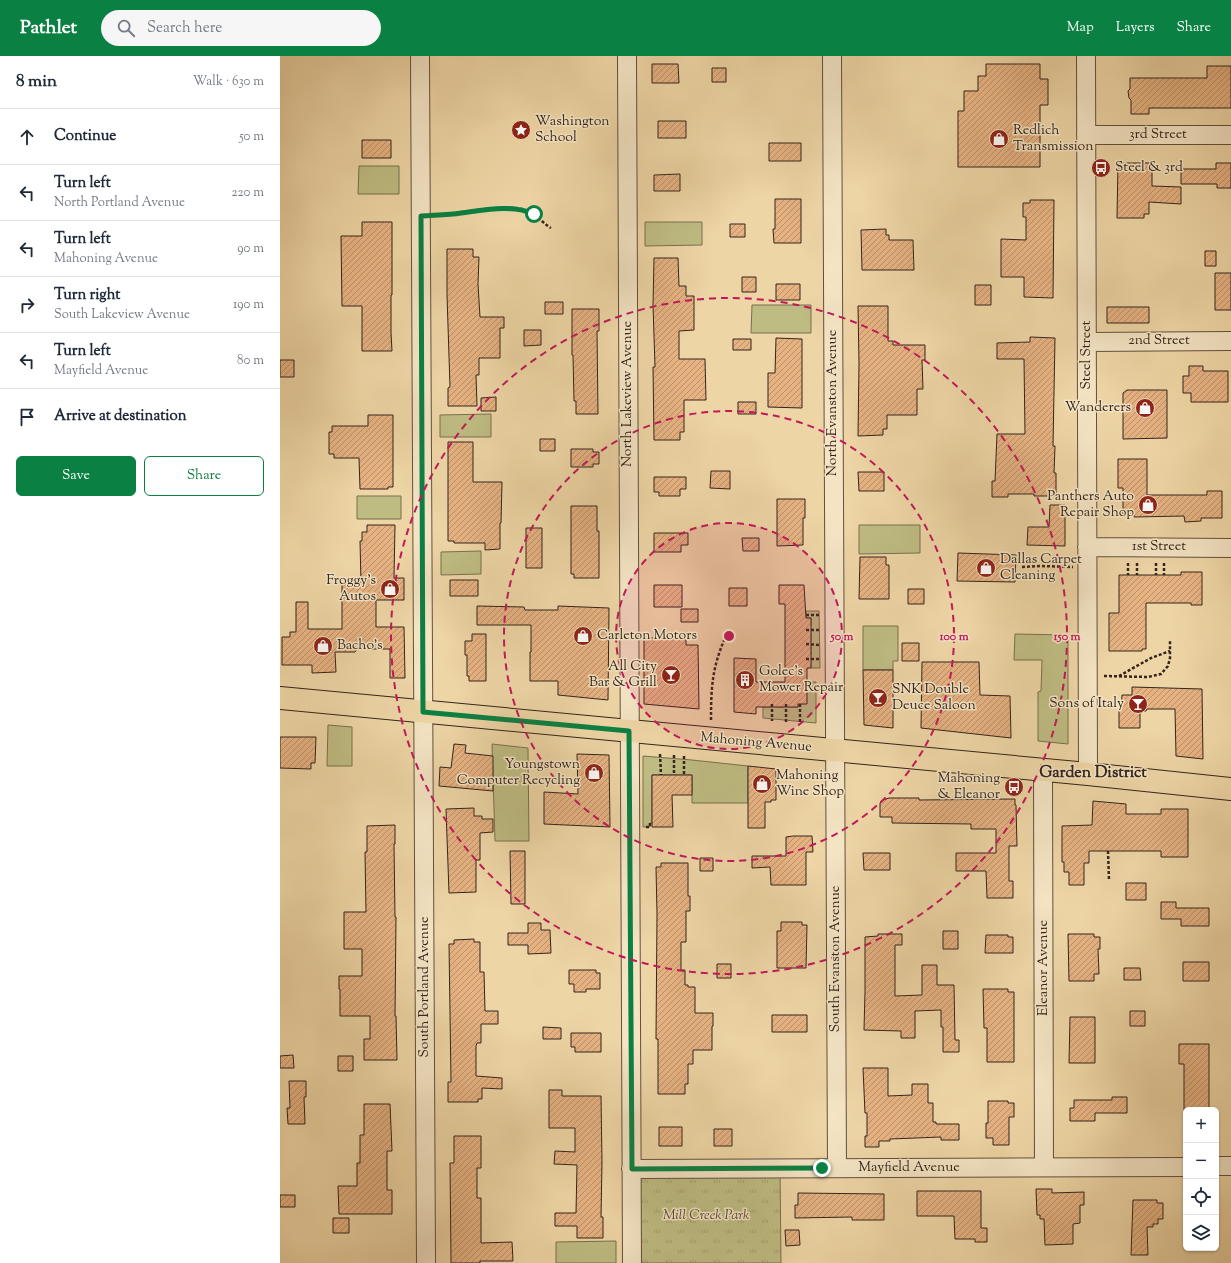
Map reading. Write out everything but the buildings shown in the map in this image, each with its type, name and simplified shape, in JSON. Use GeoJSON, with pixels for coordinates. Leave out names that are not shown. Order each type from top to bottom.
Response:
{"type":"FeatureCollection","features":[{"type":"Feature","properties":{"kind":"main road","name":"Mahoning Avenue"},"geometry":{"type":"LineString","coordinates":[[280,698],[1088,774],[1231,789]]}},
{"type":"Feature","properties":{"kind":"street","name":"South Portland Avenue"},"geometry":{"type":"LineString","coordinates":[[420,56],[426,1263]]}},
{"type":"Feature","properties":{"kind":"street","name":"North Lakeview Avenue"},"geometry":{"type":"LineString","coordinates":[[627,56],[632,1263]]}},
{"type":"Feature","properties":{"kind":"street","name":"North Evanston Avenue"},"geometry":{"type":"LineString","coordinates":[[832,56],[835,750]]}},
{"type":"Feature","properties":{"kind":"street","name":"Steel Street"},"geometry":{"type":"LineString","coordinates":[[1086,56],[1088,774]]}},
{"type":"Feature","properties":{"kind":"street","name":"3rd Street"},"geometry":{"type":"LineString","coordinates":[[1086,135],[1231,135]]}},
{"type":"Feature","properties":{"kind":"street","name":"2nd Street"},"geometry":{"type":"LineString","coordinates":[[1086,342],[1231,341]]}},
{"type":"Feature","properties":{"kind":"street","name":"1st Street"},"geometry":{"type":"LineString","coordinates":[[1087,547],[1231,548]]}},
{"type":"Feature","properties":{"kind":"street","name":"South Evanston Avenue"},"geometry":{"type":"LineString","coordinates":[[835,750],[837,1168]]}},
{"type":"Feature","properties":{"kind":"street","name":"Eleanor Avenue"},"geometry":{"type":"LineString","coordinates":[[1043,770],[1044,1167]]}},
{"type":"Feature","properties":{"kind":"street","name":"Mayfield Avenue"},"geometry":{"type":"LineString","coordinates":[[632,1169],[1183,1166]]}},
{"type":"Feature","properties":{"kind":"street"},"geometry":{"type":"LineString","coordinates":[[1219,1166],[1231,1166]]}},
{"type":"Feature","properties":{"kind":"path"},"geometry":{"type":"LineString","coordinates":[[421,216],[512,208],[525,210],[534,214],[551,228]]}},
{"type":"Feature","properties":{"kind":"path"},"geometry":{"type":"LineString","coordinates":[[1128,561],[1128,575]]}},
{"type":"Feature","properties":{"kind":"path"},"geometry":{"type":"LineString","coordinates":[[1137,561],[1137,575]]}},
{"type":"Feature","properties":{"kind":"path"},"geometry":{"type":"LineString","coordinates":[[1156,561],[1156,575]]}},
{"type":"Feature","properties":{"kind":"path"},"geometry":{"type":"LineString","coordinates":[[1164,561],[1164,575]]}},
{"type":"Feature","properties":{"kind":"path"},"geometry":{"type":"LineString","coordinates":[[1022,567],[1087,567]]}},
{"type":"Feature","properties":{"kind":"path"},"geometry":{"type":"LineString","coordinates":[[806,615],[819,615]]}},
{"type":"Feature","properties":{"kind":"path"},"geometry":{"type":"LineString","coordinates":[[806,630],[819,630]]}},
{"type":"Feature","properties":{"kind":"path"},"geometry":{"type":"LineString","coordinates":[[710,738],[712,675],[717,656],[725,638]]}},
{"type":"Feature","properties":{"kind":"path"},"geometry":{"type":"LineString","coordinates":[[1088,676],[1148,677],[1161,674],[1168,666],[1170,641]]}},
{"type":"Feature","properties":{"kind":"path"},"geometry":{"type":"LineString","coordinates":[[806,644],[819,645]]}},
{"type":"Feature","properties":{"kind":"path"},"geometry":{"type":"LineString","coordinates":[[1119,676],[1151,658],[1170,651]]}},
{"type":"Feature","properties":{"kind":"path"},"geometry":{"type":"LineString","coordinates":[[806,659],[820,659]]}},
{"type":"Feature","properties":{"kind":"path"},"geometry":{"type":"LineString","coordinates":[[772,704],[772,722]]}},
{"type":"Feature","properties":{"kind":"path"},"geometry":{"type":"LineString","coordinates":[[786,704],[786,723]]}},
{"type":"Feature","properties":{"kind":"path"},"geometry":{"type":"LineString","coordinates":[[800,704],[800,724]]}},
{"type":"Feature","properties":{"kind":"path"},"geometry":{"type":"LineString","coordinates":[[660,754],[661,775]]}},
{"type":"Feature","properties":{"kind":"path"},"geometry":{"type":"LineString","coordinates":[[674,755],[674,775]]}},
{"type":"Feature","properties":{"kind":"path"},"geometry":{"type":"LineString","coordinates":[[684,756],[684,775]]}},
{"type":"Feature","properties":{"kind":"path"},"geometry":{"type":"LineString","coordinates":[[643,827],[650,827],[650,823],[652,823]]}},
{"type":"Feature","properties":{"kind":"path"},"geometry":{"type":"LineString","coordinates":[[1108,851],[1109,880]]}},
{"type":"Feature","properties":{"kind":"green space"},"geometry":{"type":"Polygon","coordinates":[[[359,166],[399,166],[399,194],[358,194],[359,166]]]}},
{"type":"Feature","properties":{"kind":"green space"},"geometry":{"type":"Polygon","coordinates":[[[645,222],[702,222],[702,245],[645,246],[645,222]]]}},
{"type":"Feature","properties":{"kind":"green space"},"geometry":{"type":"Polygon","coordinates":[[[752,305],[811,305],[811,333],[751,333],[752,305]]]}},
{"type":"Feature","properties":{"kind":"green space"},"geometry":{"type":"Polygon","coordinates":[[[491,414],[491,437],[440,437],[440,415],[491,414]]]}},
{"type":"Feature","properties":{"kind":"green space"},"geometry":{"type":"Polygon","coordinates":[[[357,496],[401,496],[401,519],[357,519],[357,496]]]}},
{"type":"Feature","properties":{"kind":"green space"},"geometry":{"type":"Polygon","coordinates":[[[859,525],[920,525],[920,553],[859,554],[859,525]]]}},
{"type":"Feature","properties":{"kind":"green space"},"geometry":{"type":"Polygon","coordinates":[[[481,551],[481,574],[441,575],[441,552],[481,551]]]}},
{"type":"Feature","properties":{"kind":"green space"},"geometry":{"type":"Polygon","coordinates":[[[806,611],[819,611],[820,668],[811,668],[811,661],[806,661],[811,655],[811,647],[806,647],[806,641],[811,641],[811,633],[806,626],[811,626],[811,618],[806,618],[806,611]]]}},
{"type":"Feature","properties":{"kind":"green space"},"geometry":{"type":"Polygon","coordinates":[[[863,626],[898,626],[898,661],[893,661],[893,670],[863,670],[863,626]]]}},
{"type":"Feature","properties":{"kind":"green space"},"geometry":{"type":"Polygon","coordinates":[[[1015,634],[1068,635],[1068,744],[1038,741],[1038,692],[1041,691],[1042,660],[1014,660],[1015,634]]]}},
{"type":"Feature","properties":{"kind":"green space"},"geometry":{"type":"Polygon","coordinates":[[[807,682],[816,682],[816,723],[763,718],[763,707],[770,707],[770,704],[777,707],[784,707],[784,704],[790,707],[798,707],[807,682]]]}},
{"type":"Feature","properties":{"kind":"green space"},"geometry":{"type":"Polygon","coordinates":[[[328,725],[352,727],[352,766],[327,766],[328,725]]]}},
{"type":"Feature","properties":{"kind":"green space"},"geometry":{"type":"Polygon","coordinates":[[[492,744],[528,748],[529,841],[495,841],[492,744]]]}},
{"type":"Feature","properties":{"kind":"green space"},"geometry":{"type":"Polygon","coordinates":[[[643,756],[748,766],[748,803],[692,803],[692,775],[652,775],[652,823],[650,823],[650,827],[643,827],[643,756]]]}},
{"type":"Feature","properties":{"kind":"green space","name":"Mill Creek Park"},"geometry":{"type":"Polygon","coordinates":[[[780,1168],[781,1263],[632,1263],[631,1169],[780,1168]]]}},
{"type":"Feature","properties":{"kind":"green space"},"geometry":{"type":"Polygon","coordinates":[[[616,1241],[616,1263],[556,1263],[556,1242],[616,1241]]]}},
{"type":"Feature","properties":{"kind":"place","name":"Washington School"},"geometry":{"type":"Point","coordinates":[521,130]}},
{"type":"Feature","properties":{"kind":"place","name":"Redlich Transmission"},"geometry":{"type":"Point","coordinates":[999,139]}},
{"type":"Feature","properties":{"kind":"place","name":"Steel & 3rd"},"geometry":{"type":"Point","coordinates":[1101,168]}},
{"type":"Feature","properties":{"kind":"place","name":"Wanderers"},"geometry":{"type":"Point","coordinates":[1145,408]}},
{"type":"Feature","properties":{"kind":"place","name":"Panthers Auto Repair Shop"},"geometry":{"type":"Point","coordinates":[1148,505]}},
{"type":"Feature","properties":{"kind":"place","name":"Dallas Carpet Cleaning"},"geometry":{"type":"Point","coordinates":[986,568]}},
{"type":"Feature","properties":{"kind":"place","name":"Froggy's Autos"},"geometry":{"type":"Point","coordinates":[390,589]}},
{"type":"Feature","properties":{"kind":"place","name":"Carleton Motors"},"geometry":{"type":"Point","coordinates":[583,636]}},
{"type":"Feature","properties":{"kind":"place","name":"Bacho's"},"geometry":{"type":"Point","coordinates":[323,646]}},
{"type":"Feature","properties":{"kind":"place","name":"All City Bar & Grill"},"geometry":{"type":"Point","coordinates":[671,675]}},
{"type":"Feature","properties":{"kind":"place","name":"Golec's Mower Repair"},"geometry":{"type":"Point","coordinates":[745,680]}},
{"type":"Feature","properties":{"kind":"place","name":"SNK Double Deuce Saloon"},"geometry":{"type":"Point","coordinates":[878,698]}},
{"type":"Feature","properties":{"kind":"place","name":"Sons of Italy"},"geometry":{"type":"Point","coordinates":[1138,704]}},
{"type":"Feature","properties":{"kind":"place","name":"Youngstown Computer Recycling"},"geometry":{"type":"Point","coordinates":[594,773]}},
{"type":"Feature","properties":{"kind":"place","name":"Mahoning Wine Shop"},"geometry":{"type":"Point","coordinates":[762,784]}},
{"type":"Feature","properties":{"kind":"place","name":"Mahoning & Eleanor"},"geometry":{"type":"Point","coordinates":[1014,787]}},
{"type":"Feature","properties":{"kind":"district","name":"Garden District"},"geometry":{"type":"Point","coordinates":[1093,773]}},
{"type":"Feature","properties":{"kind":"route"},"geometry":{"type":"LineString","coordinates":[[534,214],[525,210],[512,208],[421,216],[423,712],[629,731],[632,1169],[822,1168]]}}]}
